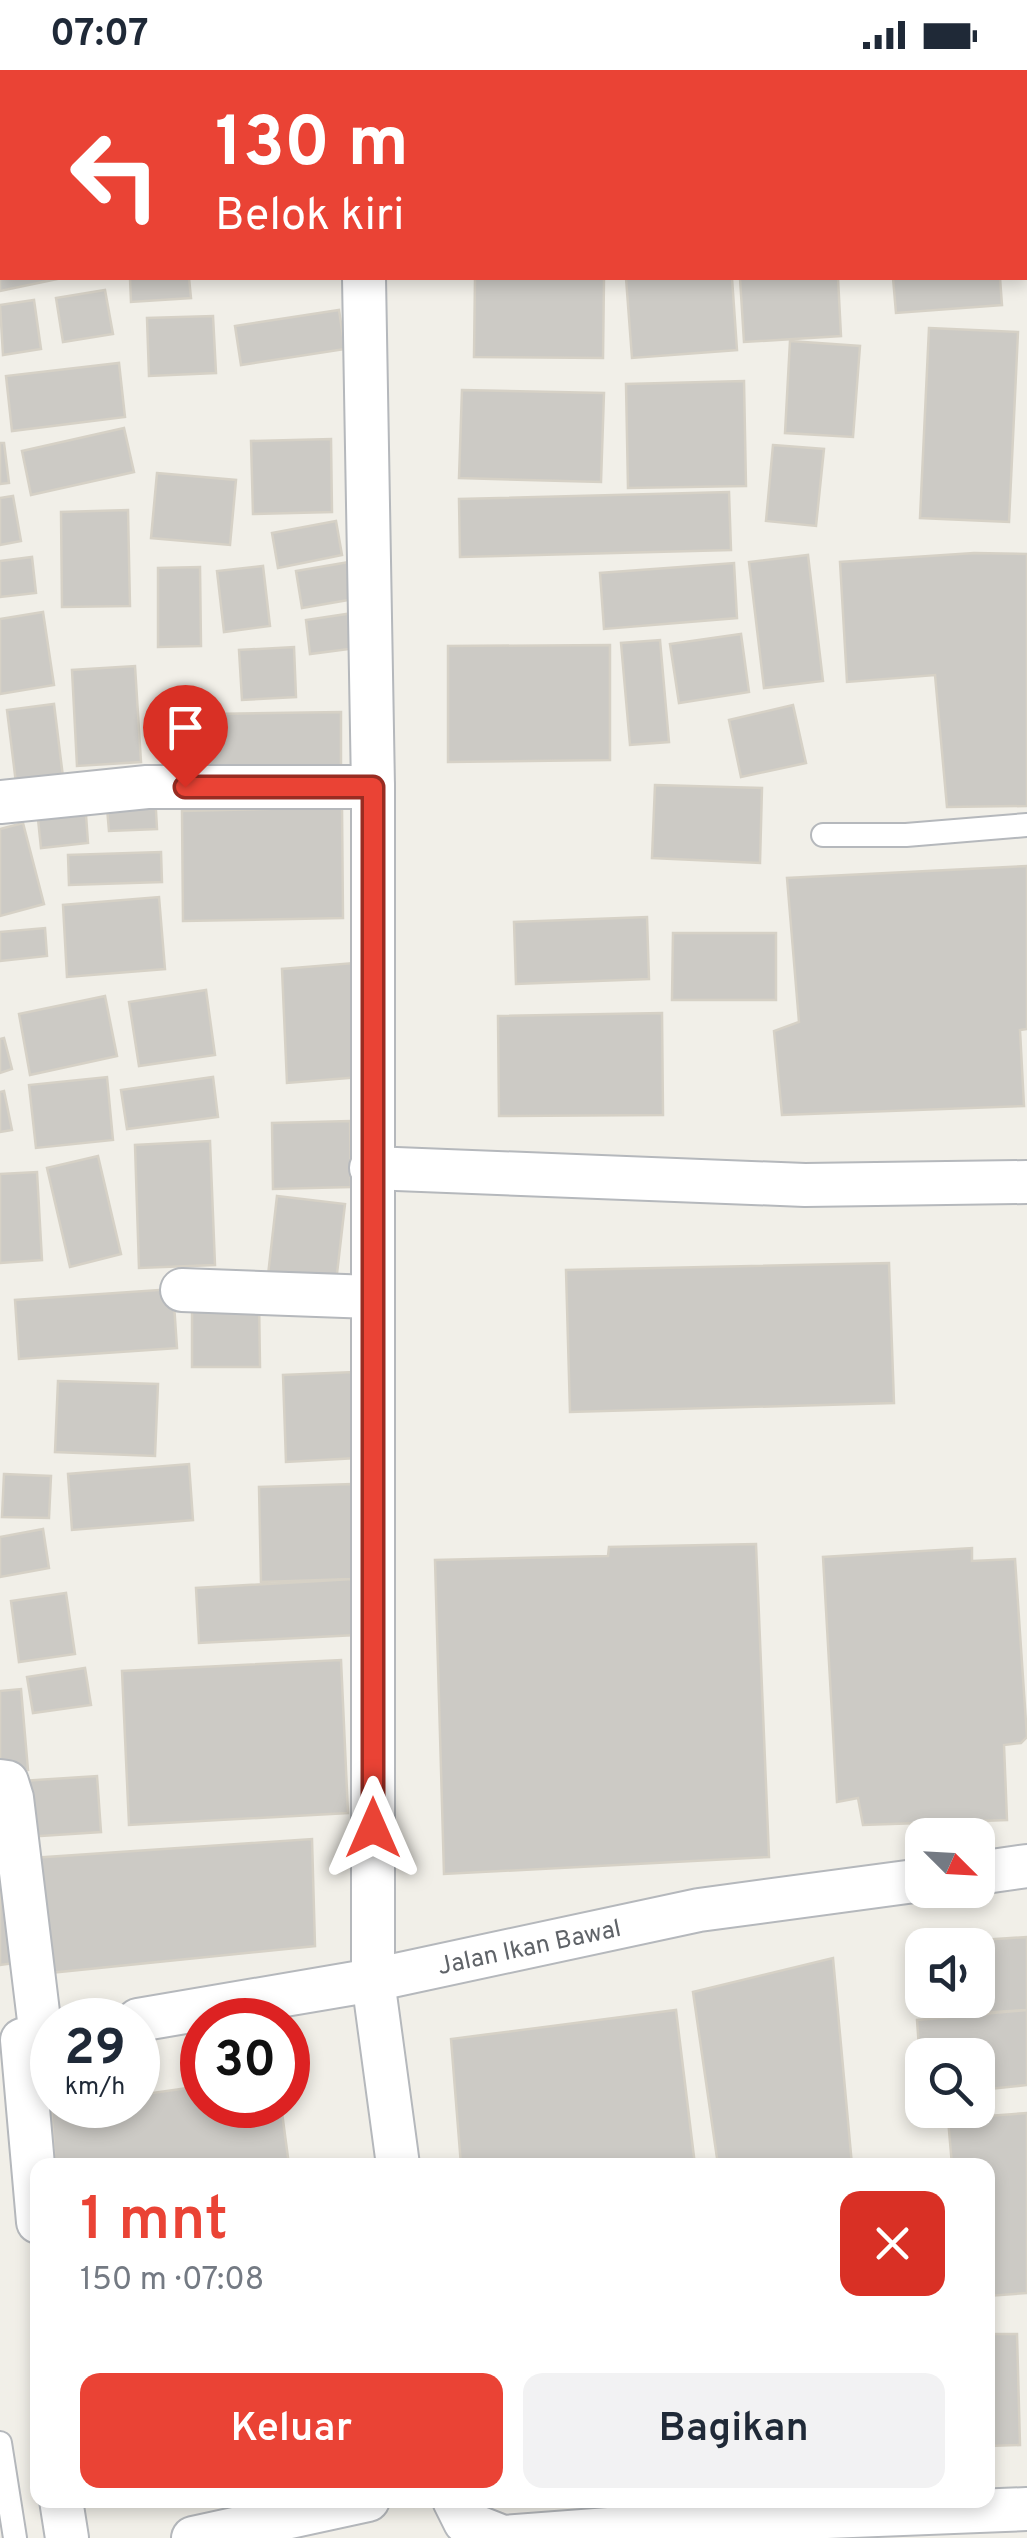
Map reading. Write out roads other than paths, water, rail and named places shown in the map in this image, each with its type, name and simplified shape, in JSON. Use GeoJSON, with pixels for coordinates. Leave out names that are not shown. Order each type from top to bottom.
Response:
{"type":"FeatureCollection","features":[{"type":"Feature","properties":{"kind":"street"},"geometry":{"type":"LineString","coordinates":[[364,280],[373,787],[374,1980],[397,2158]]}},
{"type":"Feature","properties":{"kind":"street"},"geometry":{"type":"LineString","coordinates":[[0,802],[147,787],[373,787]]}},
{"type":"Feature","properties":{"kind":"street"},"geometry":{"type":"LineString","coordinates":[[372,1168],[805,1185],[1027,1182]]}},
{"type":"Feature","properties":{"kind":"street"},"geometry":{"type":"LineString","coordinates":[[182,1290],[372,1297]]}},
{"type":"Feature","properties":{"kind":"street"},"geometry":{"type":"LineString","coordinates":[[0,1782],[7,1782],[12,1798],[35,2158]]}},
{"type":"Feature","properties":{"kind":"street"},"geometry":{"type":"LineString","coordinates":[[995,1871],[1027,1866]]}},
{"type":"Feature","properties":{"kind":"street","name":"Jalan Ikan Bawal"},"geometry":{"type":"LineString","coordinates":[[160,2016],[374,1980],[699,1910],[905,1882]]}},
{"type":"Feature","properties":{"kind":"street"},"geometry":{"type":"LineString","coordinates":[[63,2508],[67,2538]]}},
{"type":"Feature","properties":{"kind":"street"},"geometry":{"type":"LineString","coordinates":[[194,2538],[331,2508]]}},
{"type":"Feature","properties":{"kind":"street"},"geometry":{"type":"LineString","coordinates":[[458,2508],[465,2522],[503,2537],[702,2530],[1027,2509]]}},
{"type":"Feature","properties":{"kind":"lane"},"geometry":{"type":"LineString","coordinates":[[824,835],[906,835],[1027,826]]}},
{"type":"Feature","properties":{"kind":"lane"},"geometry":{"type":"LineString","coordinates":[[0,2443],[15,2538]]}}]}
